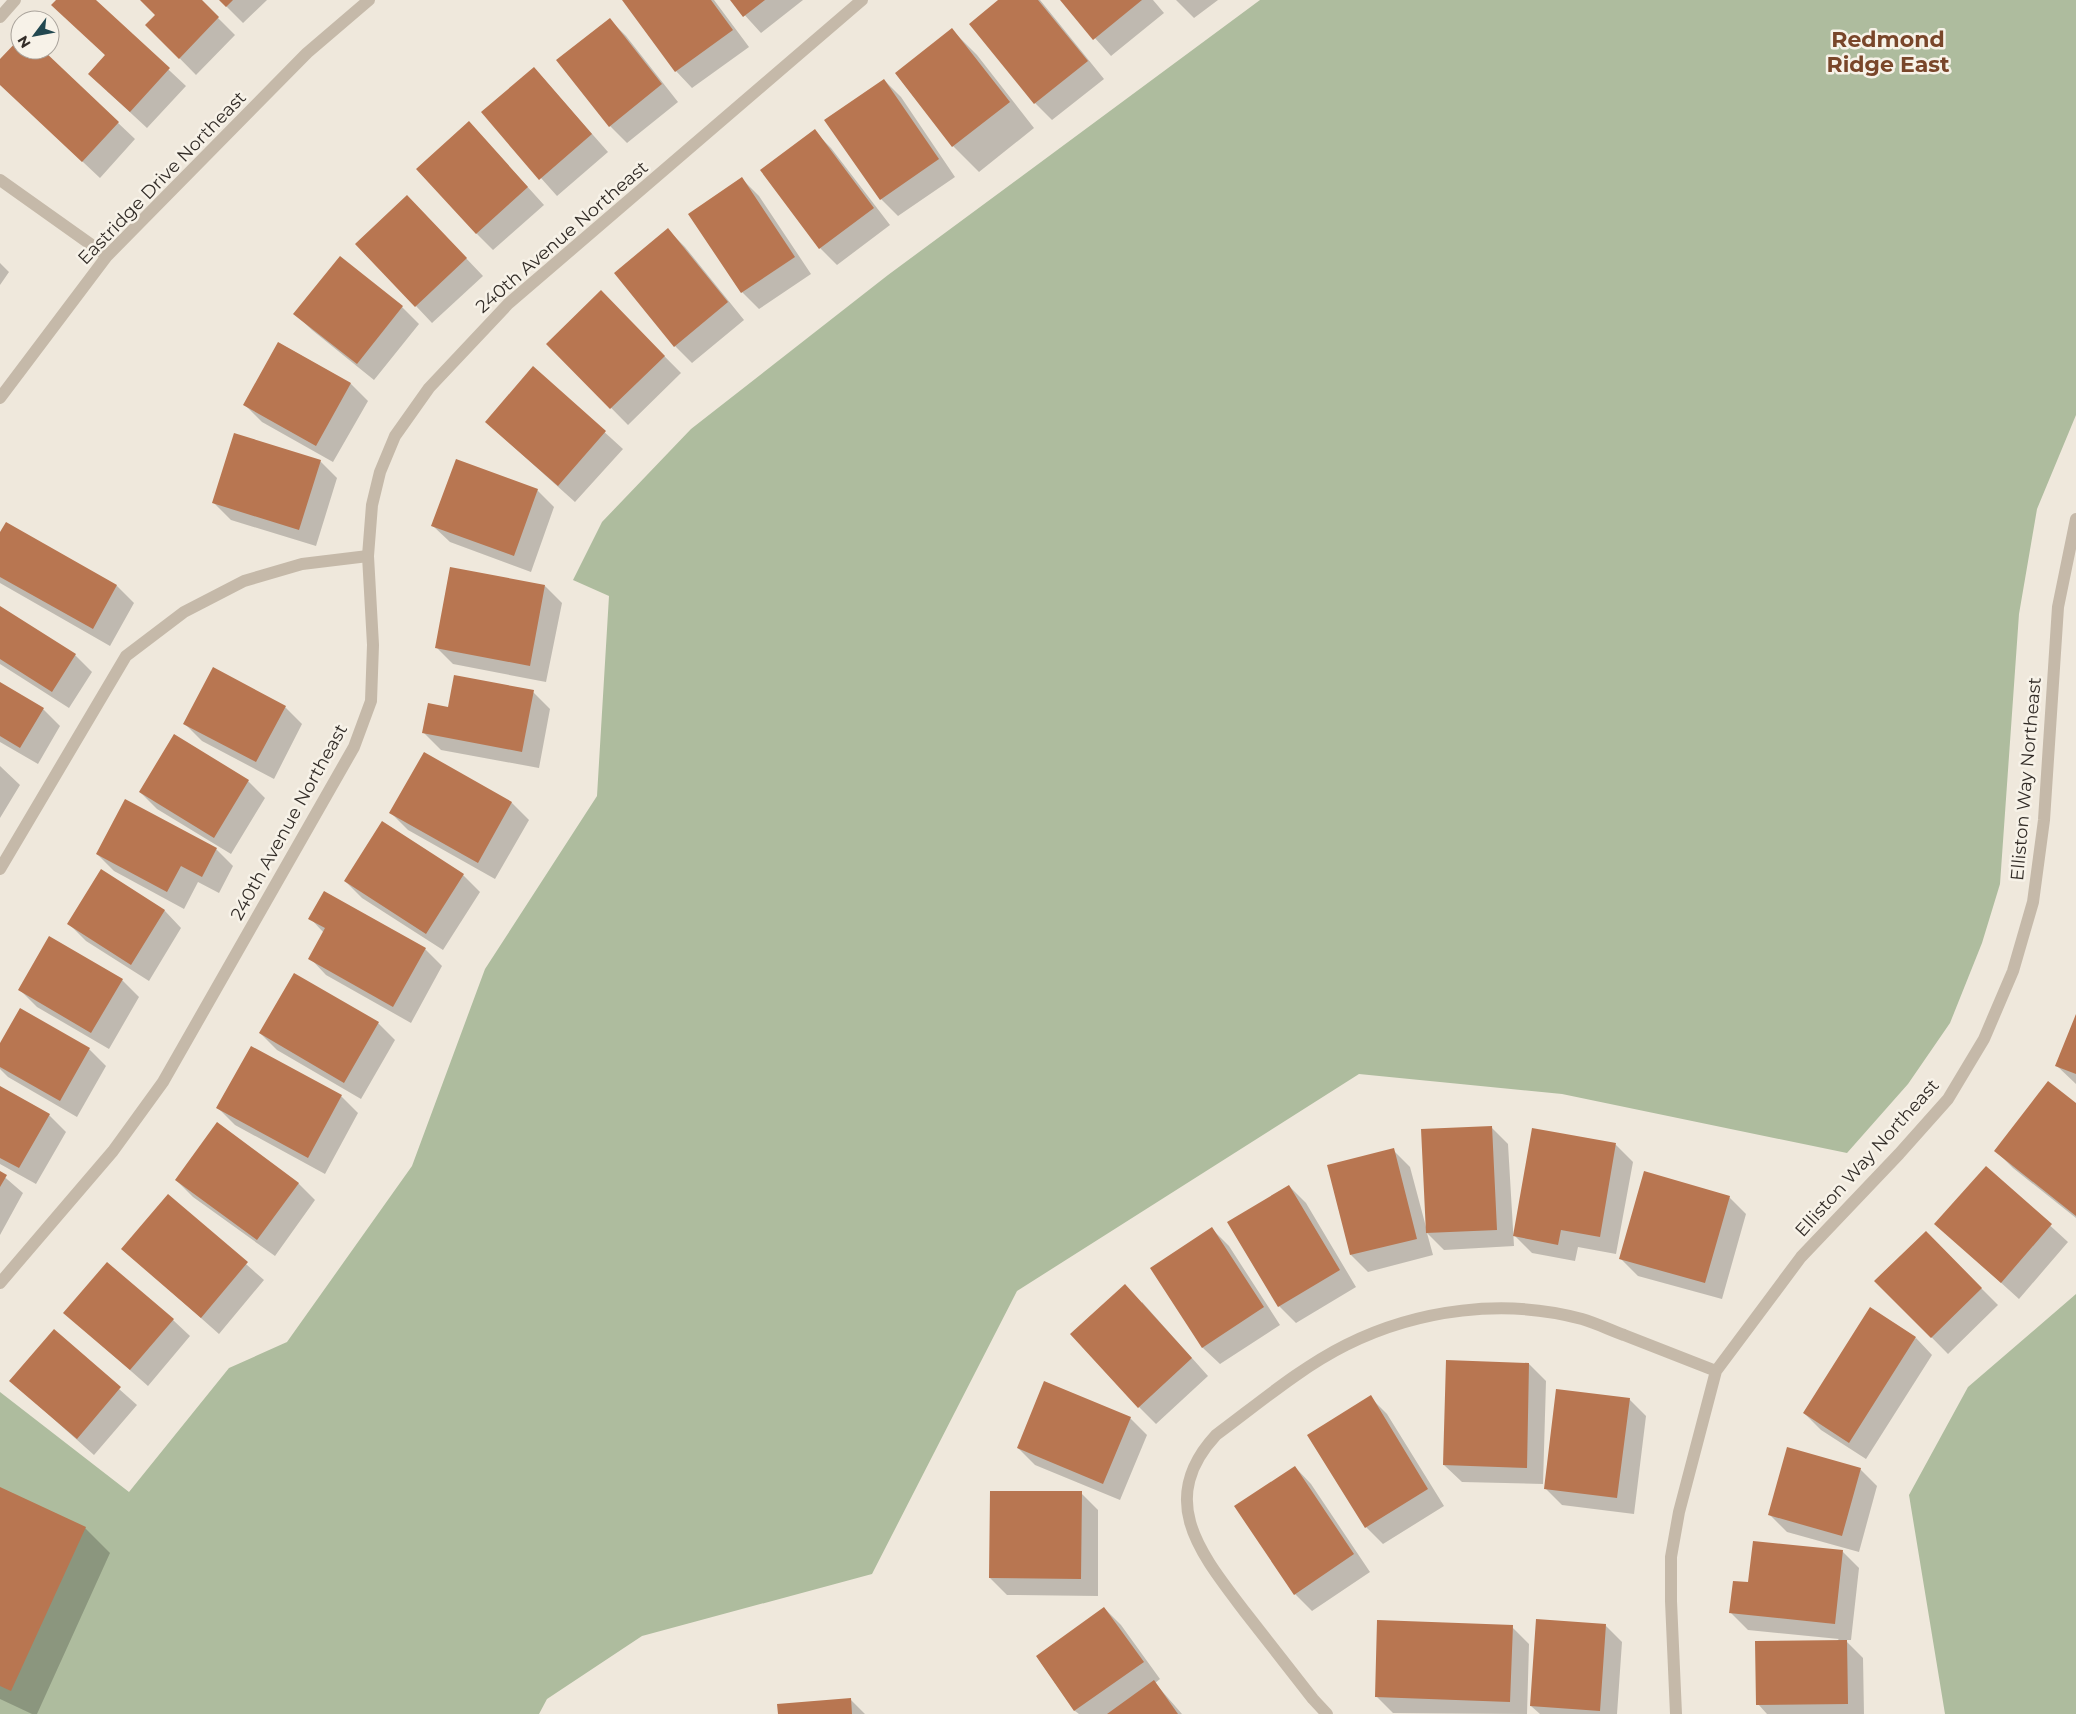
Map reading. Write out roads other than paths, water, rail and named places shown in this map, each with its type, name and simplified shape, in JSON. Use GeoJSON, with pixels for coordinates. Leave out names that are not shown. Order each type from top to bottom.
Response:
{"type":"FeatureCollection","features":[{"type":"Feature","properties":{"kind":"street"},"geometry":{"type":"LineString","coordinates":[[0,17],[15,0]]}},
{"type":"Feature","properties":{"kind":"street","name":"Eastridge Drive Northeast"},"geometry":{"type":"LineString","coordinates":[[0,398],[106,256],[307,53],[369,0]]}},
{"type":"Feature","properties":{"kind":"street","name":"240th Avenue Northeast"},"geometry":{"type":"LineString","coordinates":[[0,1282],[113,1151],[163,1082],[354,747],[371,701],[373,645],[368,556],[372,505],[380,472],[395,436],[429,388],[508,304],[862,0]]}},
{"type":"Feature","properties":{"kind":"street"},"geometry":{"type":"LineString","coordinates":[[0,180],[106,256]]}},
{"type":"Feature","properties":{"kind":"street","name":"Elliston Way Northeast"},"geometry":{"type":"LineString","coordinates":[[1676,1714],[1671,1601],[1672,1557],[1679,1512],[1716,1371],[1801,1257],[1899,1154],[1948,1098],[1984,1039],[2013,972],[2033,902],[2044,820],[2058,607],[2076,519]]}},
{"type":"Feature","properties":{"kind":"street"},"geometry":{"type":"LineString","coordinates":[[0,869],[126,656],[184,612],[244,581],[302,564],[368,556]]}},
{"type":"Feature","properties":{"kind":"street"},"geometry":{"type":"LineString","coordinates":[[1327,1714],[1313,1700],[1207,1562],[1190,1528],[1188,1495],[1195,1463],[1204,1448],[1216,1435],[1317,1362],[1347,1344],[1423,1317],[1493,1308],[1547,1312],[1583,1319],[1716,1371]]}},
{"type":"Feature","properties":{"kind":"district","name":"Redmond Ridge East"},"geometry":{"type":"Point","coordinates":[1888,52]}}]}
